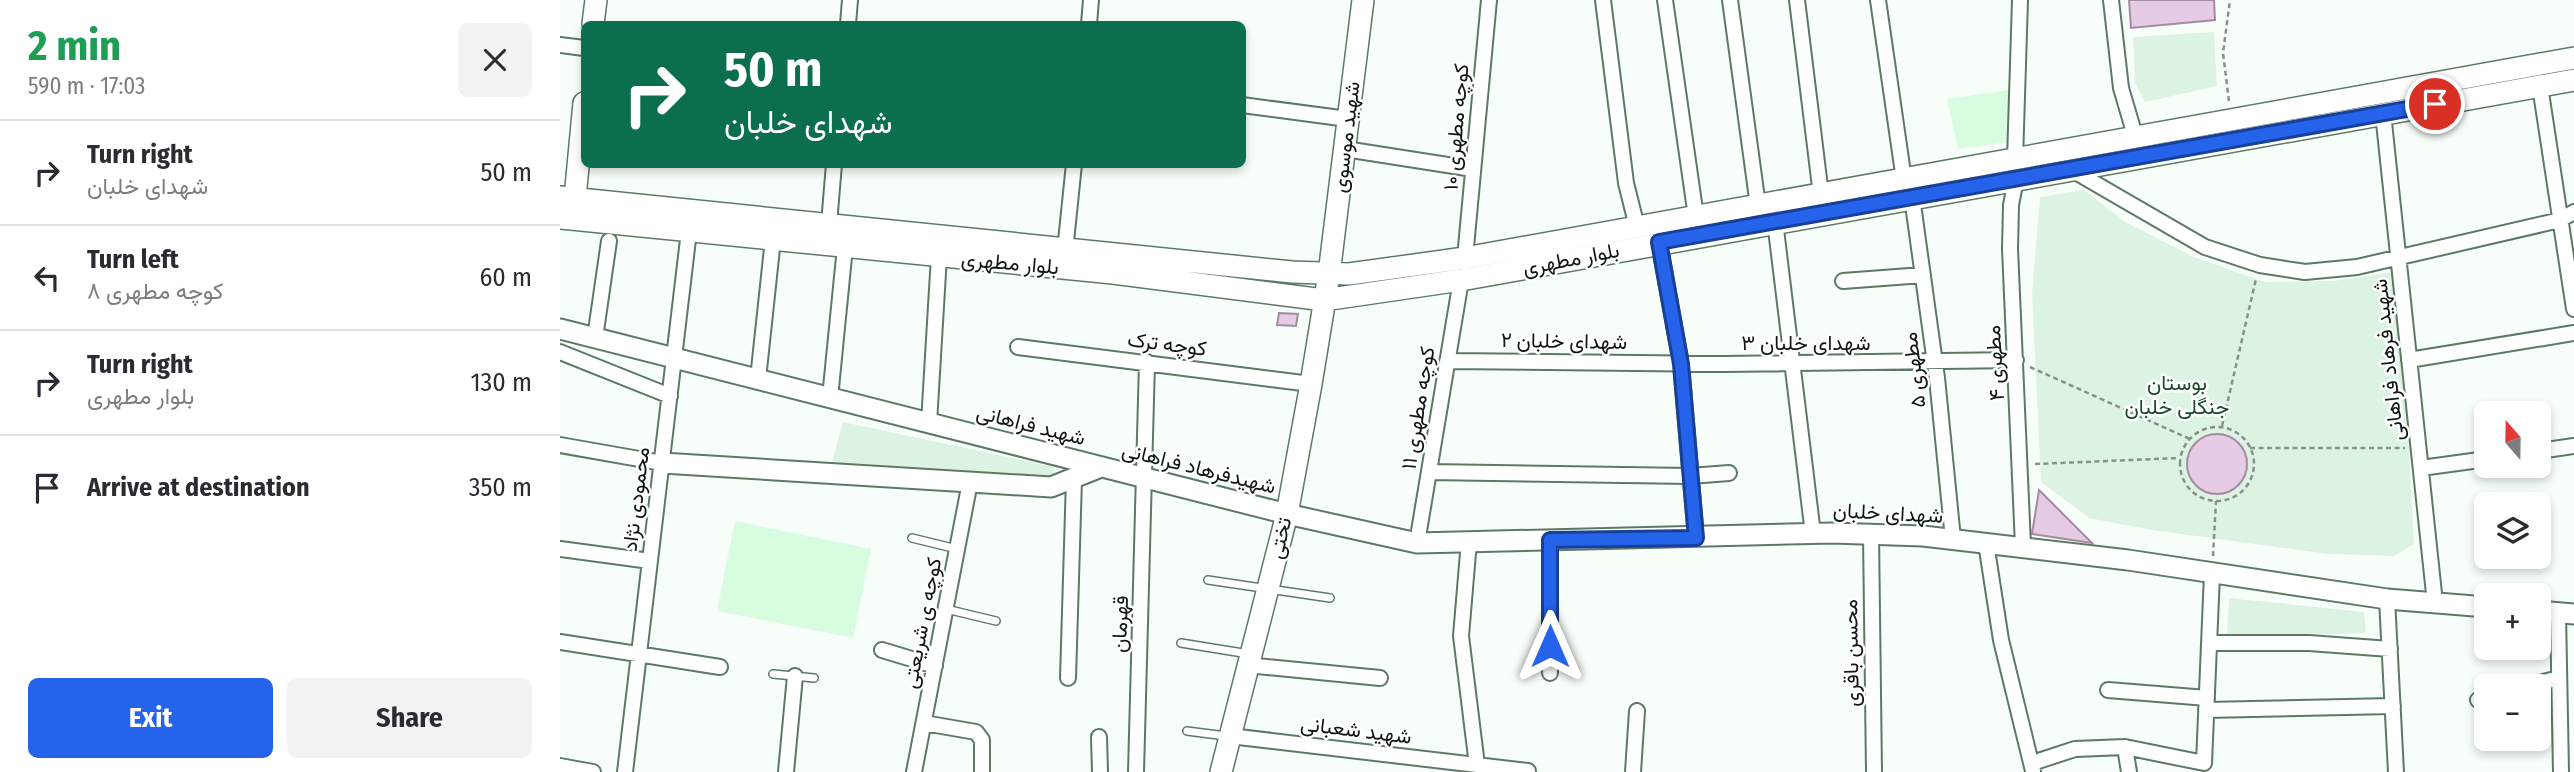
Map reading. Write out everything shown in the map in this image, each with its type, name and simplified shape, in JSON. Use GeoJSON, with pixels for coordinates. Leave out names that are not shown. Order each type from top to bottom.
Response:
{"type":"FeatureCollection","features":[{"type":"Feature","properties":{"kind":"main road"},"geometry":{"type":"LineString","coordinates":[[593,21],[596,0]]}},
{"type":"Feature","properties":{"kind":"main road","name":"شهید موسوی"},"geometry":{"type":"LineString","coordinates":[[1324,300],[1363,0]]}},
{"type":"Feature","properties":{"kind":"main road","name":"بلوار مطهری"},"geometry":{"type":"LineString","coordinates":[[560,218],[1113,273],[1324,300],[1461,279],[1775,221],[1908,189],[2016,169],[2136,139],[2574,58]]}},
{"type":"Feature","properties":{"kind":"main road","name":"بلوار مطهری"},"geometry":{"type":"LineString","coordinates":[[2016,169],[2067,170],[2574,80]]}},
{"type":"Feature","properties":{"kind":"main road"},"geometry":{"type":"LineString","coordinates":[[565,202],[581,119]]}},
{"type":"Feature","properties":{"kind":"main road","name":"بلوار مطهری"},"geometry":{"type":"LineString","coordinates":[[565,202],[829,224],[1065,251],[1349,274],[1465,258],[1821,195],[1908,189]]}},
{"type":"Feature","properties":{"kind":"main road","name":"تختی"},"geometry":{"type":"LineString","coordinates":[[1221,772],[1287,514],[1324,300]]}},
{"type":"Feature","properties":{"kind":"street"},"geometry":{"type":"LineString","coordinates":[[848,21],[850,0]]}},
{"type":"Feature","properties":{"kind":"street"},"geometry":{"type":"LineString","coordinates":[[1089,21],[1091,0]]}},
{"type":"Feature","properties":{"kind":"street","name":"کوچه مطهری ۱۰"},"geometry":{"type":"LineString","coordinates":[[1465,258],[1489,0]]}},
{"type":"Feature","properties":{"kind":"street"},"geometry":{"type":"LineString","coordinates":[[1603,0],[1626,183],[1637,227]]}},
{"type":"Feature","properties":{"kind":"street"},"geometry":{"type":"LineString","coordinates":[[1665,0],[1696,217]]}},
{"type":"Feature","properties":{"kind":"street"},"geometry":{"type":"LineString","coordinates":[[1730,0],[1758,206]]}},
{"type":"Feature","properties":{"kind":"street"},"geometry":{"type":"LineString","coordinates":[[1797,0],[1821,195]]}},
{"type":"Feature","properties":{"kind":"street","name":"مطهری ۵"},"geometry":{"type":"LineString","coordinates":[[1878,0],[1936,363],[1953,539]]}},
{"type":"Feature","properties":{"kind":"street","name":"مطهری ۴"},"geometry":{"type":"LineString","coordinates":[[2020,0],[2016,169],[2011,205],[2010,249],[2023,546]]}},
{"type":"Feature","properties":{"kind":"street"},"geometry":{"type":"LineString","coordinates":[[2110,0],[2122,88],[2136,139]]}},
{"type":"Feature","properties":{"kind":"street"},"geometry":{"type":"LineString","coordinates":[[560,45],[581,48]]}},
{"type":"Feature","properties":{"kind":"street"},"geometry":{"type":"LineString","coordinates":[[2540,86],[2574,309]]}},
{"type":"Feature","properties":{"kind":"street"},"geometry":{"type":"LineString","coordinates":[[1246,106],[1348,119]]}},
{"type":"Feature","properties":{"kind":"street","name":"شهید فرهاد فراهانی"},"geometry":{"type":"LineString","coordinates":[[2383,113],[2435,603]]}},
{"type":"Feature","properties":{"kind":"street"},"geometry":{"type":"LineString","coordinates":[[1345,149],[1473,169]]}},
{"type":"Feature","properties":{"kind":"street"},"geometry":{"type":"LineString","coordinates":[[829,224],[834,168]]}},
{"type":"Feature","properties":{"kind":"street"},"geometry":{"type":"LineString","coordinates":[[1065,251],[1074,168]]}},
{"type":"Feature","properties":{"kind":"street"},"geometry":{"type":"LineString","coordinates":[[2067,170],[2077,172],[2106,192],[2205,247],[2260,265],[2305,272],[2357,267],[2398,258],[2560,220],[2574,212]]}},
{"type":"Feature","properties":{"kind":"street"},"geometry":{"type":"LineString","coordinates":[[1775,221],[1813,534]]}},
{"type":"Feature","properties":{"kind":"street","name":"محمودی نژاد"},"geometry":{"type":"LineString","coordinates":[[625,772],[689,230]]}},
{"type":"Feature","properties":{"kind":"street"},"geometry":{"type":"LineString","coordinates":[[758,379],[773,239]]}},
{"type":"Feature","properties":{"kind":"street"},"geometry":{"type":"LineString","coordinates":[[596,338],[609,241]]}},
{"type":"Feature","properties":{"kind":"street"},"geometry":{"type":"LineString","coordinates":[[1659,242],[1681,364],[1696,538]]}},
{"type":"Feature","properties":{"kind":"street"},"geometry":{"type":"LineString","coordinates":[[830,398],[845,247]]}},
{"type":"Feature","properties":{"kind":"street"},"geometry":{"type":"LineString","coordinates":[[929,423],[939,256]]}},
{"type":"Feature","properties":{"kind":"street"},"geometry":{"type":"LineString","coordinates":[[1843,281],[1923,275]]}},
{"type":"Feature","properties":{"kind":"street","name":"کوچه مطهری ۱۱"},"geometry":{"type":"LineString","coordinates":[[1417,543],[1461,279]]}},
{"type":"Feature","properties":{"kind":"street","name":"شهید فراهانی"},"geometry":{"type":"LineString","coordinates":[[560,329],[1101,467]]}},
{"type":"Feature","properties":{"kind":"street"},"geometry":{"type":"LineString","coordinates":[[2409,360],[2574,333]]}},
{"type":"Feature","properties":{"kind":"street","name":"کوچه ترک"},"geometry":{"type":"LineString","coordinates":[[1018,347],[1311,384]]}},
{"type":"Feature","properties":{"kind":"street"},"geometry":{"type":"LineString","coordinates":[[560,352],[670,396]]}},
{"type":"Feature","properties":{"kind":"street","name":"شهدای خلبان ۳"},"geometry":{"type":"LineString","coordinates":[[1681,364],[2016,360]]}},
{"type":"Feature","properties":{"kind":"street","name":"شهدای خلبان ۲"},"geometry":{"type":"LineString","coordinates":[[1447,361],[1681,364]]}},
{"type":"Feature","properties":{"kind":"street","name":"قهرمان"},"geometry":{"type":"LineString","coordinates":[[1136,772],[1146,478],[1147,362]]}},
{"type":"Feature","properties":{"kind":"street"},"geometry":{"type":"LineString","coordinates":[[560,445],[662,463]]}},
{"type":"Feature","properties":{"kind":"street"},"geometry":{"type":"LineString","coordinates":[[2552,449],[2574,446]]}},
{"type":"Feature","properties":{"kind":"street"},"geometry":{"type":"LineString","coordinates":[[2421,468],[2474,461]]}},
{"type":"Feature","properties":{"kind":"street","name":"شهید فراهانی"},"geometry":{"type":"LineString","coordinates":[[662,463],[1051,487],[1101,467]]}},
{"type":"Feature","properties":{"kind":"street","name":"شهیدفرهاد فراهانی"},"geometry":{"type":"LineString","coordinates":[[1101,467],[1287,514]]}},
{"type":"Feature","properties":{"kind":"street"},"geometry":{"type":"LineString","coordinates":[[1429,472],[1690,476],[1729,473]]}},
{"type":"Feature","properties":{"kind":"street"},"geometry":{"type":"LineString","coordinates":[[1068,678],[1074,479]]}},
{"type":"Feature","properties":{"kind":"street","name":"کوچه ی شریعتی"},"geometry":{"type":"LineString","coordinates":[[914,772],[970,482]]}},
{"type":"Feature","properties":{"kind":"street","name":"شهدای خلبان"},"geometry":{"type":"LineString","coordinates":[[1287,514],[1417,543],[1813,534],[1953,539],[2023,546],[2388,599],[2474,606]]}},
{"type":"Feature","properties":{"kind":"street","name":"محسن باقری"},"geometry":{"type":"LineString","coordinates":[[1871,534],[1874,772]]}},
{"type":"Feature","properties":{"kind":"street"},"geometry":{"type":"LineString","coordinates":[[1550,540],[1550,673]]}},
{"type":"Feature","properties":{"kind":"street"},"geometry":{"type":"LineString","coordinates":[[1469,541],[1461,636],[1477,765]]}},
{"type":"Feature","properties":{"kind":"street"},"geometry":{"type":"LineString","coordinates":[[1986,543],[2001,640],[2033,768],[2075,749],[2125,747],[2204,763],[2212,574]]}},
{"type":"Feature","properties":{"kind":"street"},"geometry":{"type":"LineString","coordinates":[[560,549],[650,561]]}},
{"type":"Feature","properties":{"kind":"street"},"geometry":{"type":"LineString","coordinates":[[2388,599],[2396,772]]}},
{"type":"Feature","properties":{"kind":"street"},"geometry":{"type":"LineString","coordinates":[[2557,613],[2561,772]]}},
{"type":"Feature","properties":{"kind":"street"},"geometry":{"type":"LineString","coordinates":[[560,642],[720,667]]}},
{"type":"Feature","properties":{"kind":"street"},"geometry":{"type":"LineString","coordinates":[[2209,643],[2390,649]]}},
{"type":"Feature","properties":{"kind":"street"},"geometry":{"type":"LineString","coordinates":[[882,650],[935,666]]}},
{"type":"Feature","properties":{"kind":"street"},"geometry":{"type":"LineString","coordinates":[[1248,660],[1380,678]]}},
{"type":"Feature","properties":{"kind":"street"},"geometry":{"type":"LineString","coordinates":[[786,772],[795,676]]}},
{"type":"Feature","properties":{"kind":"street"},"geometry":{"type":"LineString","coordinates":[[2551,680],[2559,678]]}},
{"type":"Feature","properties":{"kind":"street"},"geometry":{"type":"LineString","coordinates":[[2108,690],[2206,704],[2393,706]]}},
{"type":"Feature","properties":{"kind":"street"},"geometry":{"type":"LineString","coordinates":[[1633,772],[1637,711]]}},
{"type":"Feature","properties":{"kind":"street"},"geometry":{"type":"LineString","coordinates":[[924,723],[976,732],[982,740],[982,772]]}},
{"type":"Feature","properties":{"kind":"street","name":"شهید شعبانی"},"geometry":{"type":"LineString","coordinates":[[1230,736],[1528,771]]}},
{"type":"Feature","properties":{"kind":"street"},"geometry":{"type":"LineString","coordinates":[[1098,737],[1100,772]]}},
{"type":"Feature","properties":{"kind":"street"},"geometry":{"type":"LineString","coordinates":[[2125,747],[2129,772]]}},
{"type":"Feature","properties":{"kind":"street"},"geometry":{"type":"LineString","coordinates":[[560,766],[593,772]]}},
{"type":"Feature","properties":{"kind":"lane"},"geometry":{"type":"LineString","coordinates":[[912,538],[957,549]]}},
{"type":"Feature","properties":{"kind":"lane"},"geometry":{"type":"LineString","coordinates":[[1208,580],[1329,598]]}},
{"type":"Feature","properties":{"kind":"lane"},"geometry":{"type":"LineString","coordinates":[[946,609],[996,621]]}},
{"type":"Feature","properties":{"kind":"lane"},"geometry":{"type":"LineString","coordinates":[[1181,643],[1248,660]]}},
{"type":"Feature","properties":{"kind":"lane"},"geometry":{"type":"LineString","coordinates":[[773,674],[814,678]]}},
{"type":"Feature","properties":{"kind":"lane"},"geometry":{"type":"LineString","coordinates":[[1188,730],[1230,736]]}},
{"type":"Feature","properties":{"kind":"path"},"geometry":{"type":"LineString","coordinates":[[2230,0],[2223,52],[2231,122]]}},
{"type":"Feature","properties":{"kind":"path"},"geometry":{"type":"LineString","coordinates":[[2222,427],[2260,265]]}},
{"type":"Feature","properties":{"kind":"path"},"geometry":{"type":"LineString","coordinates":[[2016,360],[2190,439]]}},
{"type":"Feature","properties":{"kind":"path"},"geometry":{"type":"LineString","coordinates":[[2222,427],[2239,434],[2250,448],[2254,468],[2245,488],[2237,495],[2216,501],[2196,495],[2188,488],[2180,468],[2180,458],[2190,439],[2204,429],[2222,427]]}},
{"type":"Feature","properties":{"kind":"path"},"geometry":{"type":"LineString","coordinates":[[2250,448],[2419,448]]}},
{"type":"Feature","properties":{"kind":"path"},"geometry":{"type":"LineString","coordinates":[[2021,465],[2180,458]]}},
{"type":"Feature","properties":{"kind":"path"},"geometry":{"type":"LineString","coordinates":[[2212,574],[2216,501]]}},
{"type":"Feature","properties":{"kind":"shaded area"},"geometry":{"type":"Polygon","coordinates":[[[2008,90],[2008,142],[1958,149],[1947,99],[2008,90]]]}},
{"type":"Feature","properties":{"kind":"shaded area"},"geometry":{"type":"Polygon","coordinates":[[[735,521],[871,549],[853,638],[717,611],[735,521]]]}},
{"type":"Feature","properties":{"kind":"green space"},"geometry":{"type":"Polygon","coordinates":[[[2214,32],[2217,86],[2145,102],[2135,83],[2133,37],[2214,32]]]}},
{"type":"Feature","properties":{"kind":"green space","name":"بوستان جنگلی خلبان"},"geometry":{"type":"Polygon","coordinates":[[[2084,190],[2127,223],[2194,257],[2265,282],[2333,281],[2395,272],[2405,372],[2414,544],[2394,556],[2329,554],[2152,530],[2089,518],[2041,482],[2032,293],[2040,197],[2084,190]]]}},
{"type":"Feature","properties":{"kind":"green space"},"geometry":{"type":"Polygon","coordinates":[[[843,422],[1054,467],[1053,480],[831,466],[843,422]]]}},
{"type":"Feature","properties":{"kind":"green space"},"geometry":{"type":"Polygon","coordinates":[[[2229,598],[2364,612],[2366,633],[2227,636],[2229,598]]]}},
{"type":"Feature","properties":{"kind":"building"},"geometry":{"type":"Polygon","coordinates":[[[2129,0],[2214,0],[2215,20],[2131,28],[2129,0]]]}},
{"type":"Feature","properties":{"kind":"building"},"geometry":{"type":"Polygon","coordinates":[[[1279,313],[1298,314],[1296,326],[1277,325],[1279,313]]]}},
{"type":"Feature","properties":{"kind":"building"},"geometry":{"type":"Polygon","coordinates":[[[2217,434],[2229,436],[2242,447],[2247,464],[2245,476],[2234,489],[2217,494],[2205,492],[2192,481],[2187,464],[2189,452],[2200,439],[2217,434]]]}},
{"type":"Feature","properties":{"kind":"building"},"geometry":{"type":"Polygon","coordinates":[[[2039,490],[2092,543],[2032,534],[2039,490]]]}},
{"type":"Feature","properties":{"kind":"route"},"geometry":{"type":"LineString","coordinates":[[1550,646],[1550,540],[1696,538],[1681,364],[1659,242],[2435,104]]}}]}
